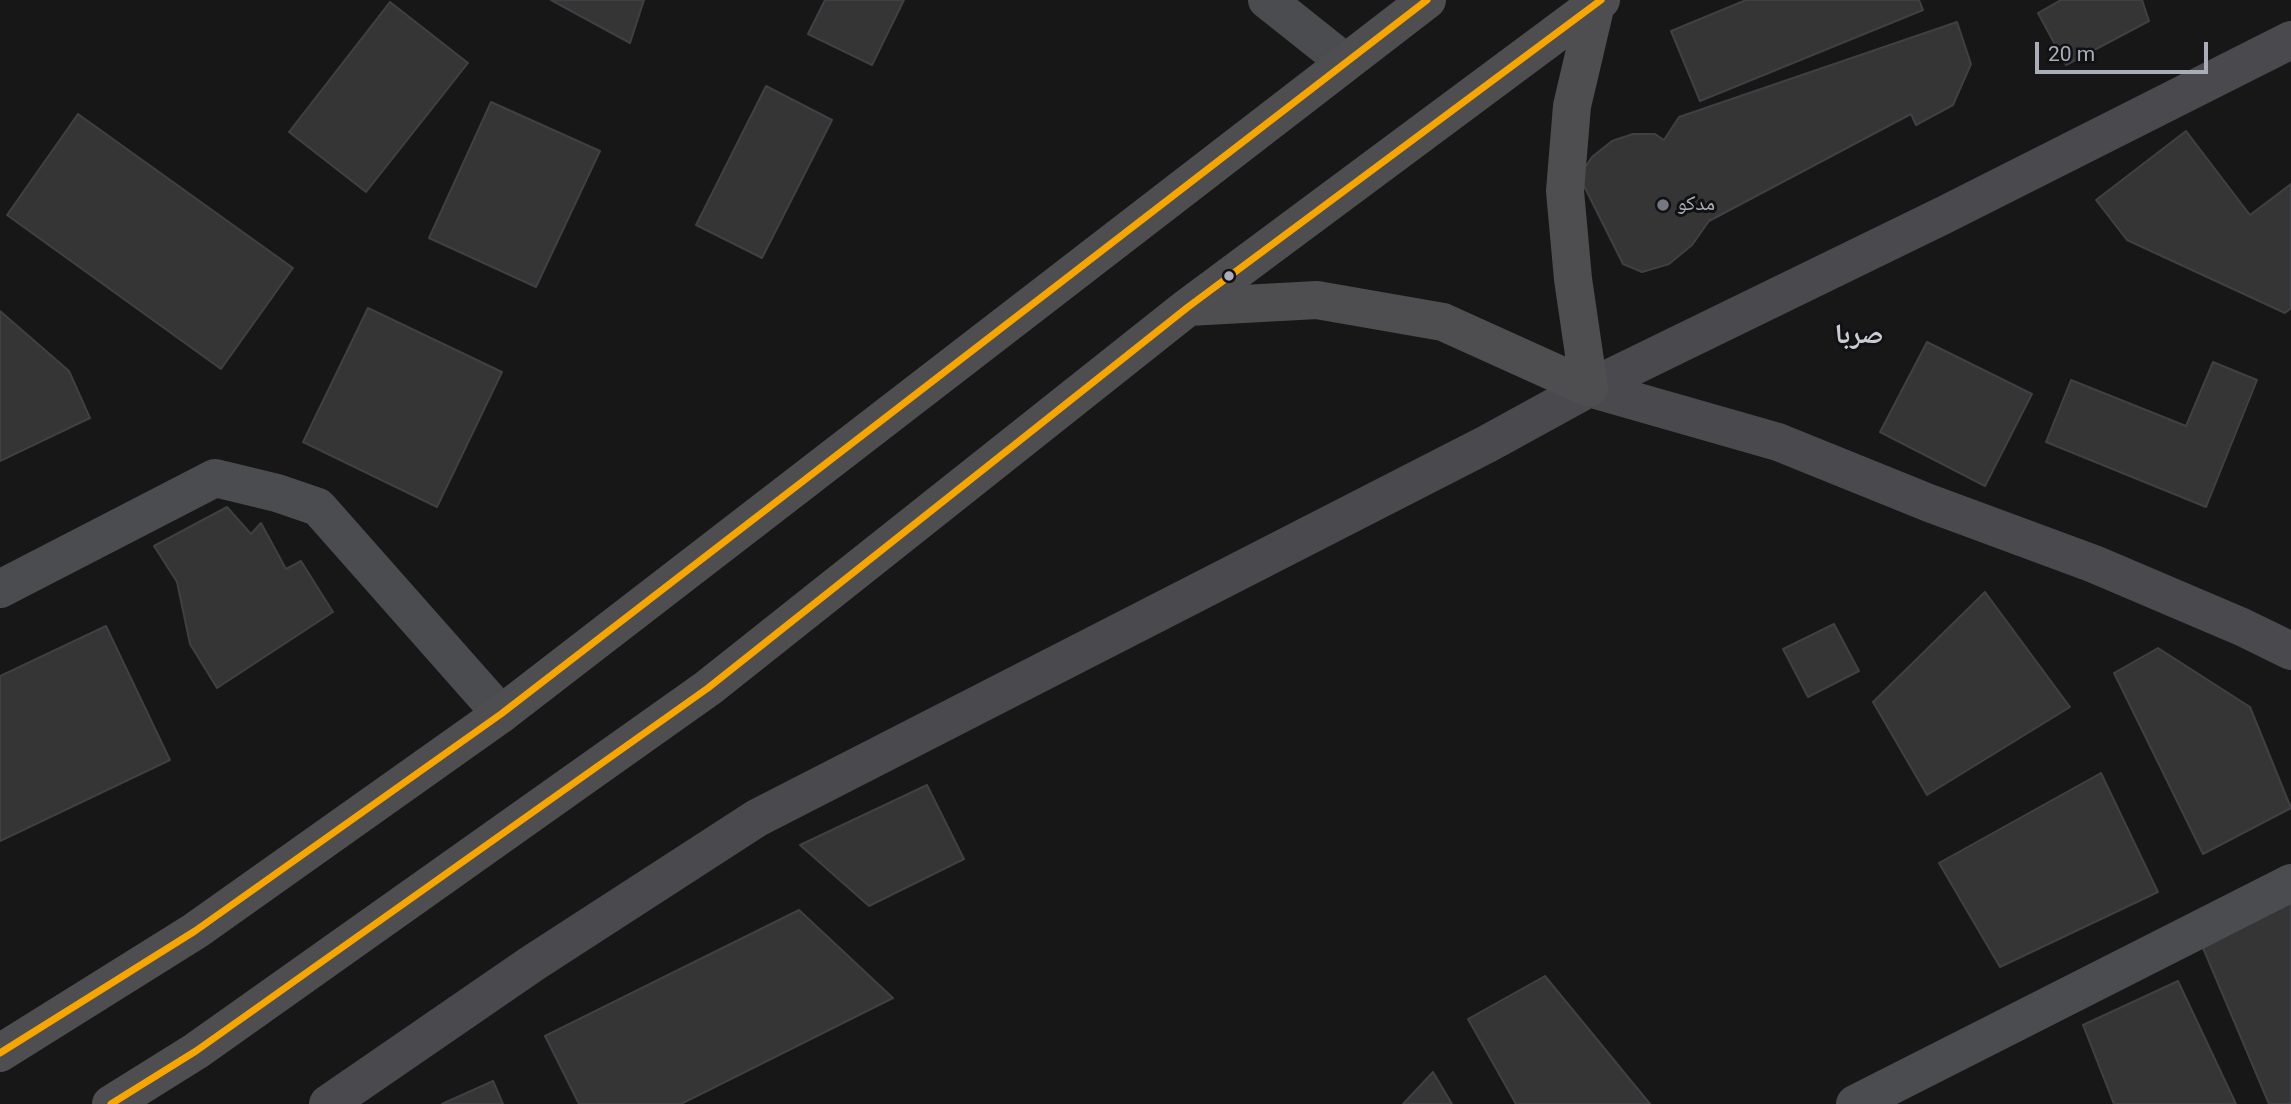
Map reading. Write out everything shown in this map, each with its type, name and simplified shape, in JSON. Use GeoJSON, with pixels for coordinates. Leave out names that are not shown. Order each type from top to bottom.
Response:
{"type":"FeatureCollection","features":[{"type":"Feature","properties":{"kind":"highway"},"geometry":{"type":"LineString","coordinates":[[0,1053],[195,931],[500,714],[1427,0]]}},
{"type":"Feature","properties":{"kind":"highway"},"geometry":{"type":"LineString","coordinates":[[111,1104],[196,1051],[708,688],[1188,307],[1598,2]]}},
{"type":"Feature","properties":{"kind":"highway"},"geometry":{"type":"LineString","coordinates":[[1589,388],[1573,279],[1565,191],[1572,106],[1598,2]]}},
{"type":"Feature","properties":{"kind":"highway"},"geometry":{"type":"LineString","coordinates":[[1188,307],[1317,300],[1443,322],[1589,388]]}},
{"type":"Feature","properties":{"kind":"main road"},"geometry":{"type":"LineString","coordinates":[[328,1104],[533,962],[757,818],[1487,444],[1589,388],[1944,215],[2291,40]]}},
{"type":"Feature","properties":{"kind":"main road"},"geometry":{"type":"LineString","coordinates":[[1589,388],[1778,442],[1929,503],[2094,564],[2242,627],[2291,651]]}},
{"type":"Feature","properties":{"kind":"street"},"geometry":{"type":"LineString","coordinates":[[1267,0],[1345,62]]}},
{"type":"Feature","properties":{"kind":"street"},"geometry":{"type":"LineString","coordinates":[[0,589],[215,478],[264,490],[318,507],[500,714]]}},
{"type":"Feature","properties":{"kind":"street"},"geometry":{"type":"LineString","coordinates":[[1855,1104],[2291,883]]}},
{"type":"Feature","properties":{"kind":"building"},"geometry":{"type":"Polygon","coordinates":[[[551,0],[644,0],[630,43],[551,0]]]}},
{"type":"Feature","properties":{"kind":"building"},"geometry":{"type":"Polygon","coordinates":[[[825,0],[904,0],[872,65],[808,34],[825,0]]]}},
{"type":"Feature","properties":{"kind":"building"},"geometry":{"type":"Polygon","coordinates":[[[1746,0],[1919,0],[1923,10],[1700,101],[1671,31],[1746,0]]]}},
{"type":"Feature","properties":{"kind":"building"},"geometry":{"type":"Polygon","coordinates":[[[2061,0],[2142,0],[2149,21],[2066,65],[2038,13],[2061,0]]]}},
{"type":"Feature","properties":{"kind":"building"},"geometry":{"type":"Polygon","coordinates":[[[390,2],[468,63],[366,192],[289,132],[390,2]]]}},
{"type":"Feature","properties":{"kind":"building"},"geometry":{"type":"Polygon","coordinates":[[[1957,22],[1971,64],[1953,105],[1916,125],[1911,114],[1709,221],[1692,245],[1669,264],[1642,272],[1623,264],[1579,176],[1592,157],[1612,141],[1633,134],[1655,134],[1664,140],[1679,117],[1957,22]]]}},
{"type":"Feature","properties":{"kind":"building"},"geometry":{"type":"Polygon","coordinates":[[[766,86],[832,120],[762,258],[696,225],[766,86]]]}},
{"type":"Feature","properties":{"kind":"building"},"geometry":{"type":"Polygon","coordinates":[[[491,102],[600,151],[536,287],[429,238],[491,102]]]}},
{"type":"Feature","properties":{"kind":"building"},"geometry":{"type":"Polygon","coordinates":[[[78,114],[293,268],[221,369],[7,215],[78,114]]]}},
{"type":"Feature","properties":{"kind":"building"},"geometry":{"type":"Polygon","coordinates":[[[2186,131],[2250,215],[2291,184],[2291,308],[2285,313],[2127,240],[2096,200],[2186,131]]]}},
{"type":"Feature","properties":{"kind":"building"},"geometry":{"type":"Polygon","coordinates":[[[368,308],[502,372],[437,507],[303,442],[368,308]]]}},
{"type":"Feature","properties":{"kind":"building"},"geometry":{"type":"Polygon","coordinates":[[[0,311],[69,371],[90,418],[0,461],[0,311]]]}},
{"type":"Feature","properties":{"kind":"building"},"geometry":{"type":"Polygon","coordinates":[[[1927,342],[2032,394],[1985,486],[1880,432],[1927,342]]]}},
{"type":"Feature","properties":{"kind":"building"},"geometry":{"type":"Polygon","coordinates":[[[2213,362],[2257,380],[2206,507],[2046,442],[2071,380],[2186,426],[2213,362]]]}},
{"type":"Feature","properties":{"kind":"building"},"geometry":{"type":"Polygon","coordinates":[[[227,507],[251,534],[261,523],[286,569],[301,561],[333,612],[217,688],[190,644],[177,582],[154,546],[227,507]]]}},
{"type":"Feature","properties":{"kind":"building"},"geometry":{"type":"Polygon","coordinates":[[[1985,592],[2070,707],[1927,795],[1873,702],[1985,592]]]}},
{"type":"Feature","properties":{"kind":"building"},"geometry":{"type":"Polygon","coordinates":[[[1834,624],[1859,671],[1808,697],[1783,649],[1834,624]]]}},
{"type":"Feature","properties":{"kind":"building"},"geometry":{"type":"Polygon","coordinates":[[[106,626],[170,760],[0,841],[0,676],[106,626]]]}},
{"type":"Feature","properties":{"kind":"building"},"geometry":{"type":"Polygon","coordinates":[[[2158,648],[2250,707],[2291,808],[2203,854],[2114,673],[2158,648]]]}},
{"type":"Feature","properties":{"kind":"building"},"geometry":{"type":"Polygon","coordinates":[[[2101,773],[2158,892],[2000,967],[1939,863],[2101,773]]]}},
{"type":"Feature","properties":{"kind":"building"},"geometry":{"type":"Polygon","coordinates":[[[927,785],[964,859],[869,906],[800,845],[927,785]]]}},
{"type":"Feature","properties":{"kind":"building"},"geometry":{"type":"Polygon","coordinates":[[[2291,901],[2291,1104],[2269,1104],[2203,948],[2291,901]]]}},
{"type":"Feature","properties":{"kind":"building"},"geometry":{"type":"Polygon","coordinates":[[[799,910],[893,998],[681,1104],[579,1104],[545,1036],[799,910]]]}},
{"type":"Feature","properties":{"kind":"building"},"geometry":{"type":"Polygon","coordinates":[[[1545,976],[1650,1104],[1516,1104],[1468,1019],[1545,976]]]}},
{"type":"Feature","properties":{"kind":"building"},"geometry":{"type":"Polygon","coordinates":[[[2178,981],[2236,1104],[2114,1104],[2083,1025],[2178,981]]]}},
{"type":"Feature","properties":{"kind":"building"},"geometry":{"type":"Polygon","coordinates":[[[1433,1072],[1452,1104],[1403,1104],[1433,1072]]]}},
{"type":"Feature","properties":{"kind":"building"},"geometry":{"type":"Polygon","coordinates":[[[493,1081],[503,1104],[442,1104],[493,1081]]]}},
{"type":"Feature","properties":{"kind":"transit line"},"geometry":{"type":"LineString","coordinates":[[0,1053],[195,931],[501,714],[1427,0]]}},
{"type":"Feature","properties":{"kind":"transit line"},"geometry":{"type":"LineString","coordinates":[[111,1104],[196,1051],[708,688],[1188,307],[1601,0]]}},
{"type":"Feature","properties":{"kind":"place","name":"مدكو"},"geometry":{"type":"Point","coordinates":[1663,205]}},
{"type":"Feature","properties":{"kind":"district","name":"صربا"},"geometry":{"type":"Point","coordinates":[1859,336]}}]}
